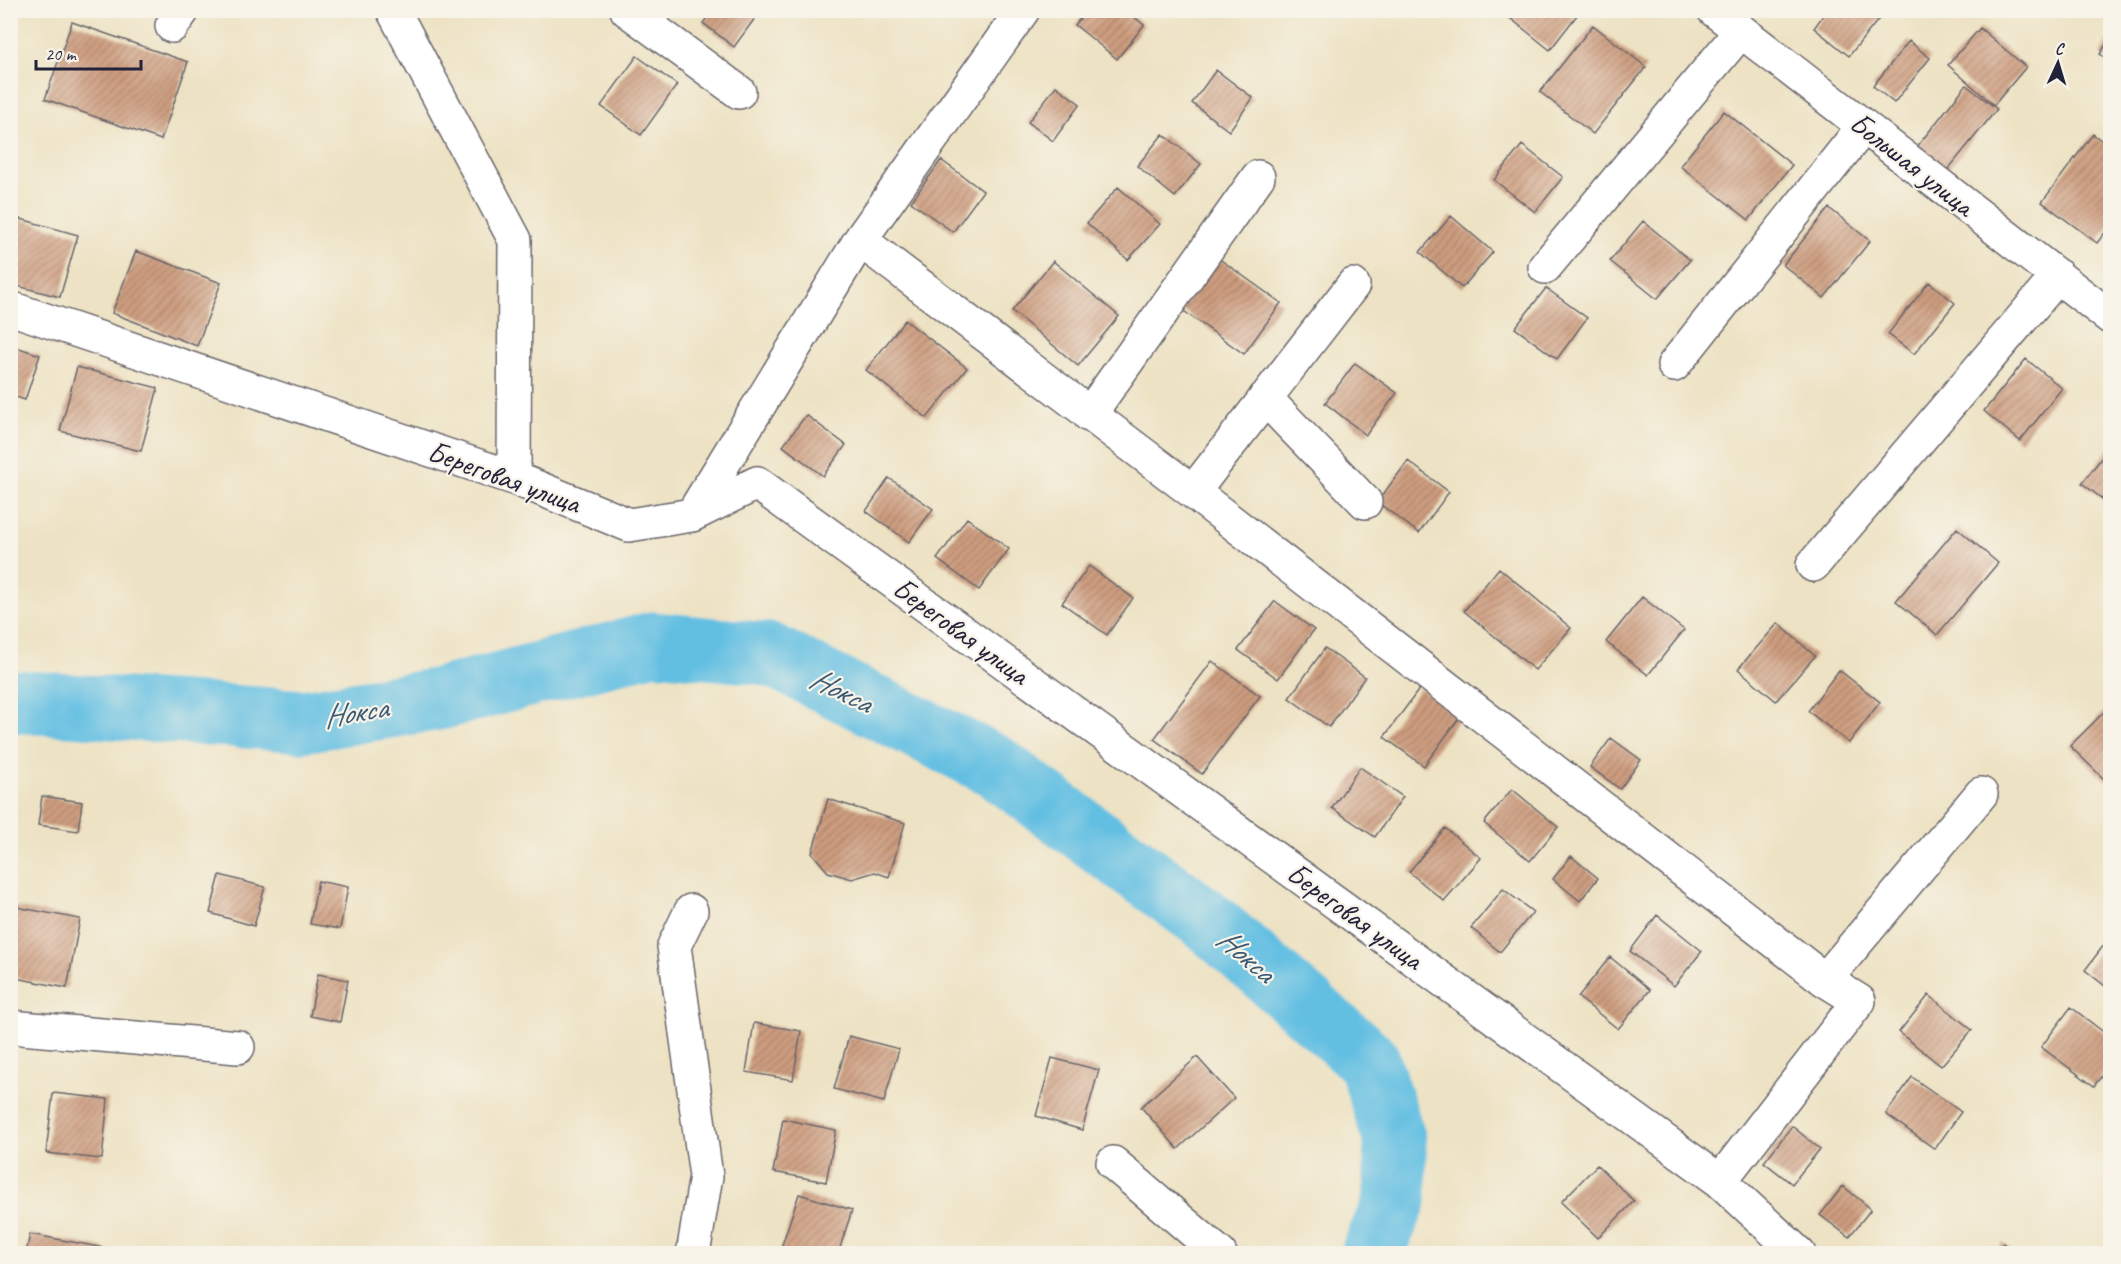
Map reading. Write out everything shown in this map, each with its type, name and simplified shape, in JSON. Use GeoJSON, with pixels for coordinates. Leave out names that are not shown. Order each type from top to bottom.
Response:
{"type":"FeatureCollection","features":[{"type":"Feature","properties":{"kind":"street"},"geometry":{"type":"LineString","coordinates":[[393,10],[515,240],[514,478]]}},
{"type":"Feature","properties":{"kind":"street"},"geometry":{"type":"LineString","coordinates":[[627,10],[663,21],[739,92]]}},
{"type":"Feature","properties":{"kind":"street"},"geometry":{"type":"LineString","coordinates":[[692,515],[860,240],[1023,10]]}},
{"type":"Feature","properties":{"kind":"street","name":"Большая улица"},"geometry":{"type":"LineString","coordinates":[[1714,10],[2110,317]]}},
{"type":"Feature","properties":{"kind":"street"},"geometry":{"type":"LineString","coordinates":[[1545,267],[1741,32]]}},
{"type":"Feature","properties":{"kind":"street"},"geometry":{"type":"LineString","coordinates":[[1674,365],[1864,126]]}},
{"type":"Feature","properties":{"kind":"street"},"geometry":{"type":"LineString","coordinates":[[1089,415],[1258,177]]}},
{"type":"Feature","properties":{"kind":"street"},"geometry":{"type":"LineString","coordinates":[[860,240],[1193,492],[1825,980],[1859,1001],[1720,1181]]}},
{"type":"Feature","properties":{"kind":"street"},"geometry":{"type":"LineString","coordinates":[[1812,565],[2058,276]]}},
{"type":"Feature","properties":{"kind":"street"},"geometry":{"type":"LineString","coordinates":[[1193,492],[1353,285]]}},
{"type":"Feature","properties":{"kind":"street","name":"Береговая улица"},"geometry":{"type":"LineString","coordinates":[[10,308],[514,478],[629,525],[692,515],[757,483],[1720,1181],[1799,1254]]}},
{"type":"Feature","properties":{"kind":"street"},"geometry":{"type":"LineString","coordinates":[[1265,398],[1365,502]]}},
{"type":"Feature","properties":{"kind":"street"},"geometry":{"type":"LineString","coordinates":[[1825,980],[1981,794]]}},
{"type":"Feature","properties":{"kind":"street"},"geometry":{"type":"LineString","coordinates":[[692,911],[674,946],[706,1176],[693,1254]]}},
{"type":"Feature","properties":{"kind":"street"},"geometry":{"type":"LineString","coordinates":[[10,1027],[238,1047]]}},
{"type":"Feature","properties":{"kind":"street"},"geometry":{"type":"LineString","coordinates":[[1113,1163],[1220,1254]]}},
{"type":"Feature","properties":{"kind":"building"},"geometry":{"type":"Polygon","coordinates":[[[713,10],[761,10],[734,47],[703,23],[713,10]]]}},
{"type":"Feature","properties":{"kind":"building"},"geometry":{"type":"Polygon","coordinates":[[[1087,10],[1126,10],[1144,25],[1117,59],[1075,25],[1087,10]]]}},
{"type":"Feature","properties":{"kind":"building"},"geometry":{"type":"Polygon","coordinates":[[[1500,10],[1581,10],[1550,50],[1500,10]]]}},
{"type":"Feature","properties":{"kind":"building"},"geometry":{"type":"Polygon","coordinates":[[[1827,10],[1886,10],[1849,56],[1814,28],[1827,10]]]}},
{"type":"Feature","properties":{"kind":"building"},"geometry":{"type":"Polygon","coordinates":[[[72,22],[188,62],[161,140],[45,99],[72,22]]]}},
{"type":"Feature","properties":{"kind":"building"},"geometry":{"type":"Polygon","coordinates":[[[1593,25],[1646,67],[1593,134],[1540,92],[1593,25]]]}},
{"type":"Feature","properties":{"kind":"building"},"geometry":{"type":"Polygon","coordinates":[[[1980,28],[2026,67],[1994,105],[1948,65],[1980,28]]]}},
{"type":"Feature","properties":{"kind":"building"},"geometry":{"type":"Polygon","coordinates":[[[2110,38],[2110,61],[2100,54],[2110,38]]]}},
{"type":"Feature","properties":{"kind":"building"},"geometry":{"type":"Polygon","coordinates":[[[1909,41],[1930,58],[1894,103],[1873,86],[1909,41]]]}},
{"type":"Feature","properties":{"kind":"building"},"geometry":{"type":"Polygon","coordinates":[[[637,56],[677,85],[641,135],[601,106],[637,56]]]}},
{"type":"Feature","properties":{"kind":"building"},"geometry":{"type":"Polygon","coordinates":[[[1216,70],[1253,98],[1229,131],[1192,103],[1216,70]]]}},
{"type":"Feature","properties":{"kind":"building"},"geometry":{"type":"Polygon","coordinates":[[[1966,85],[1997,109],[1946,172],[1916,148],[1966,85]]]}},
{"type":"Feature","properties":{"kind":"building"},"geometry":{"type":"Polygon","coordinates":[[[1056,86],[1080,104],[1053,141],[1028,122],[1056,86]]]}},
{"type":"Feature","properties":{"kind":"building"},"geometry":{"type":"Polygon","coordinates":[[[1724,111],[1792,165],[1749,220],[1680,166],[1724,111]]]}},
{"type":"Feature","properties":{"kind":"building"},"geometry":{"type":"Polygon","coordinates":[[[1163,134],[1201,164],[1175,197],[1137,166],[1163,134]]]}},
{"type":"Feature","properties":{"kind":"building"},"geometry":{"type":"Polygon","coordinates":[[[2093,134],[2110,147],[2110,226],[2097,243],[2042,202],[2093,134]]]}},
{"type":"Feature","properties":{"kind":"building"},"geometry":{"type":"Polygon","coordinates":[[[1522,145],[1563,177],[1535,212],[1494,180],[1522,145]]]}},
{"type":"Feature","properties":{"kind":"building"},"geometry":{"type":"Polygon","coordinates":[[[941,160],[983,191],[953,232],[911,202],[941,160]]]}},
{"type":"Feature","properties":{"kind":"building"},"geometry":{"type":"Polygon","coordinates":[[[1118,187],[1160,224],[1128,260],[1087,223],[1118,187]]]}},
{"type":"Feature","properties":{"kind":"building"},"geometry":{"type":"Polygon","coordinates":[[[1829,208],[1870,241],[1824,298],[1783,265],[1829,208]]]}},
{"type":"Feature","properties":{"kind":"building"},"geometry":{"type":"Polygon","coordinates":[[[10,216],[78,235],[60,297],[10,284],[10,216]]]}},
{"type":"Feature","properties":{"kind":"building"},"geometry":{"type":"Polygon","coordinates":[[[1451,216],[1493,252],[1462,288],[1420,252],[1451,216]]]}},
{"type":"Feature","properties":{"kind":"building"},"geometry":{"type":"Polygon","coordinates":[[[1643,221],[1690,260],[1657,299],[1610,261],[1643,221]]]}},
{"type":"Feature","properties":{"kind":"building"},"geometry":{"type":"Polygon","coordinates":[[[136,251],[221,283],[197,346],[112,313],[136,251]]]}},
{"type":"Feature","properties":{"kind":"building"},"geometry":{"type":"Polygon","coordinates":[[[1218,258],[1281,303],[1244,354],[1181,309],[1218,258]]]}},
{"type":"Feature","properties":{"kind":"building"},"geometry":{"type":"Polygon","coordinates":[[[1053,261],[1119,316],[1078,366],[1012,311],[1053,261]]]}},
{"type":"Feature","properties":{"kind":"building"},"geometry":{"type":"Polygon","coordinates":[[[1929,282],[1955,303],[1914,354],[1888,334],[1929,282]]]}},
{"type":"Feature","properties":{"kind":"building"},"geometry":{"type":"Polygon","coordinates":[[[1546,288],[1587,318],[1557,359],[1515,328],[1546,288]]]}},
{"type":"Feature","properties":{"kind":"building"},"geometry":{"type":"Polygon","coordinates":[[[905,320],[967,368],[927,418],[866,370],[905,320]]]}},
{"type":"Feature","properties":{"kind":"building"},"geometry":{"type":"Polygon","coordinates":[[[10,345],[40,355],[25,400],[10,395],[10,345]]]}},
{"type":"Feature","properties":{"kind":"building"},"geometry":{"type":"Polygon","coordinates":[[[2026,359],[2062,388],[2020,441],[1984,411],[2026,359]]]}},
{"type":"Feature","properties":{"kind":"building"},"geometry":{"type":"Polygon","coordinates":[[[1355,363],[1397,393],[1366,435],[1325,403],[1355,363]]]}},
{"type":"Feature","properties":{"kind":"building"},"geometry":{"type":"Polygon","coordinates":[[[77,367],[158,388],[141,451],[60,431],[77,367]]]}},
{"type":"Feature","properties":{"kind":"building"},"geometry":{"type":"Polygon","coordinates":[[[806,415],[846,445],[823,476],[783,446],[806,415]]]}},
{"type":"Feature","properties":{"kind":"building"},"geometry":{"type":"Polygon","coordinates":[[[2110,447],[2110,505],[2082,483],[2110,447]]]}},
{"type":"Feature","properties":{"kind":"building"},"geometry":{"type":"Polygon","coordinates":[[[1408,461],[1449,492],[1419,533],[1377,502],[1408,461]]]}},
{"type":"Feature","properties":{"kind":"building"},"geometry":{"type":"Polygon","coordinates":[[[889,478],[933,509],[909,542],[866,511],[889,478]]]}},
{"type":"Feature","properties":{"kind":"building"},"geometry":{"type":"Polygon","coordinates":[[[967,518],[1009,549],[979,590],[937,559],[967,518]]]}},
{"type":"Feature","properties":{"kind":"building"},"geometry":{"type":"Polygon","coordinates":[[[1957,528],[1998,563],[1937,635],[1896,601],[1957,528]]]}},
{"type":"Feature","properties":{"kind":"building"},"geometry":{"type":"Polygon","coordinates":[[[1089,566],[1133,598],[1107,635],[1062,603],[1089,566]]]}},
{"type":"Feature","properties":{"kind":"building"},"geometry":{"type":"Polygon","coordinates":[[[1499,568],[1571,628],[1535,670],[1464,611],[1499,568]]]}},
{"type":"Feature","properties":{"kind":"building"},"geometry":{"type":"Polygon","coordinates":[[[1642,597],[1684,630],[1648,675],[1606,642],[1642,597]]]}},
{"type":"Feature","properties":{"kind":"building"},"geometry":{"type":"Polygon","coordinates":[[[1275,601],[1314,630],[1278,679],[1238,650],[1275,601]]]}},
{"type":"Feature","properties":{"kind":"building"},"geometry":{"type":"Polygon","coordinates":[[[1778,623],[1815,656],[1776,701],[1738,669],[1778,623]]]}},
{"type":"Feature","properties":{"kind":"building"},"geometry":{"type":"Polygon","coordinates":[[[1325,648],[1365,677],[1329,727],[1289,698],[1325,648]]]}},
{"type":"Feature","properties":{"kind":"building"},"geometry":{"type":"Polygon","coordinates":[[[1212,661],[1260,696],[1202,774],[1154,739],[1212,661]]]}},
{"type":"Feature","properties":{"kind":"building"},"geometry":{"type":"Polygon","coordinates":[[[1839,670],[1880,702],[1849,743],[1808,711],[1839,670]]]}},
{"type":"Feature","properties":{"kind":"building"},"geometry":{"type":"Polygon","coordinates":[[[1420,688],[1460,717],[1424,766],[1384,737],[1420,688]]]}},
{"type":"Feature","properties":{"kind":"building"},"geometry":{"type":"Polygon","coordinates":[[[2106,710],[2110,714],[2110,779],[2107,782],[2070,746],[2106,710]]]}},
{"type":"Feature","properties":{"kind":"building"},"geometry":{"type":"Polygon","coordinates":[[[1611,738],[1641,760],[1620,789],[1590,767],[1611,738]]]}},
{"type":"Feature","properties":{"kind":"building"},"geometry":{"type":"Polygon","coordinates":[[[1360,767],[1403,797],[1375,837],[1332,808],[1360,767]]]}},
{"type":"Feature","properties":{"kind":"building"},"geometry":{"type":"Polygon","coordinates":[[[1512,789],[1558,827],[1530,861],[1484,823],[1512,789]]]}},
{"type":"Feature","properties":{"kind":"building"},"geometry":{"type":"Polygon","coordinates":[[[42,796],[82,802],[78,831],[38,825],[42,796]]]}},
{"type":"Feature","properties":{"kind":"building"},"geometry":{"type":"Polygon","coordinates":[[[828,799],[905,823],[889,877],[875,872],[852,879],[828,872],[812,853],[828,799]]]}},
{"type":"Feature","properties":{"kind":"building"},"geometry":{"type":"Polygon","coordinates":[[[1445,828],[1481,858],[1444,901],[1409,872],[1445,828]]]}},
{"type":"Feature","properties":{"kind":"building"},"geometry":{"type":"Polygon","coordinates":[[[1571,856],[1598,878],[1580,901],[1553,879],[1571,856]]]}},
{"type":"Feature","properties":{"kind":"building"},"geometry":{"type":"Polygon","coordinates":[[[220,875],[265,887],[254,926],[210,913],[220,875]]]}},
{"type":"Feature","properties":{"kind":"building"},"geometry":{"type":"Polygon","coordinates":[[[318,881],[348,887],[340,929],[310,924],[318,881]]]}},
{"type":"Feature","properties":{"kind":"building"},"geometry":{"type":"Polygon","coordinates":[[[1503,889],[1533,912],[1500,952],[1471,928],[1503,889]]]}},
{"type":"Feature","properties":{"kind":"building"},"geometry":{"type":"Polygon","coordinates":[[[11,906],[80,919],[67,988],[10,977],[11,906]]]}},
{"type":"Feature","properties":{"kind":"building"},"geometry":{"type":"Polygon","coordinates":[[[1657,915],[1702,951],[1674,986],[1630,951],[1657,915]]]}},
{"type":"Feature","properties":{"kind":"building"},"geometry":{"type":"Polygon","coordinates":[[[2110,937],[2110,990],[2085,970],[2110,937]]]}},
{"type":"Feature","properties":{"kind":"building"},"geometry":{"type":"Polygon","coordinates":[[[1610,957],[1650,990],[1618,1029],[1578,997],[1610,957]]]}},
{"type":"Feature","properties":{"kind":"building"},"geometry":{"type":"Polygon","coordinates":[[[318,974],[348,980],[340,1022],[310,1016],[318,974]]]}},
{"type":"Feature","properties":{"kind":"building"},"geometry":{"type":"Polygon","coordinates":[[[1929,995],[1972,1030],[1941,1066],[1899,1032],[1929,995]]]}},
{"type":"Feature","properties":{"kind":"building"},"geometry":{"type":"Polygon","coordinates":[[[2071,1007],[2110,1037],[2110,1065],[2094,1086],[2041,1047],[2071,1007]]]}},
{"type":"Feature","properties":{"kind":"building"},"geometry":{"type":"Polygon","coordinates":[[[754,1023],[801,1031],[793,1080],[746,1072],[754,1023]]]}},
{"type":"Feature","properties":{"kind":"building"},"geometry":{"type":"Polygon","coordinates":[[[849,1036],[899,1049],[884,1102],[834,1089],[849,1036]]]}},
{"type":"Feature","properties":{"kind":"building"},"geometry":{"type":"Polygon","coordinates":[[[1197,1057],[1234,1098],[1178,1149],[1141,1107],[1197,1057]]]}},
{"type":"Feature","properties":{"kind":"building"},"geometry":{"type":"Polygon","coordinates":[[[1052,1058],[1099,1070],[1082,1130],[1036,1116],[1052,1058]]]}},
{"type":"Feature","properties":{"kind":"building"},"geometry":{"type":"Polygon","coordinates":[[[1912,1077],[1961,1112],[1935,1149],[1886,1114],[1912,1077]]]}},
{"type":"Feature","properties":{"kind":"building"},"geometry":{"type":"Polygon","coordinates":[[[53,1093],[108,1099],[102,1159],[46,1153],[53,1093]]]}},
{"type":"Feature","properties":{"kind":"building"},"geometry":{"type":"Polygon","coordinates":[[[783,1119],[836,1130],[826,1182],[773,1172],[783,1119]]]}},
{"type":"Feature","properties":{"kind":"building"},"geometry":{"type":"Polygon","coordinates":[[[1792,1126],[1820,1149],[1792,1184],[1764,1162],[1792,1126]]]}},
{"type":"Feature","properties":{"kind":"building"},"geometry":{"type":"Polygon","coordinates":[[[1597,1165],[1634,1201],[1598,1238],[1561,1202],[1597,1165]]]}},
{"type":"Feature","properties":{"kind":"building"},"geometry":{"type":"Polygon","coordinates":[[[1843,1186],[1871,1209],[1849,1237],[1820,1215],[1843,1186]]]}},
{"type":"Feature","properties":{"kind":"building"},"geometry":{"type":"Polygon","coordinates":[[[799,1194],[852,1210],[838,1254],[788,1254],[780,1251],[799,1194]]]}},
{"type":"Feature","properties":{"kind":"building"},"geometry":{"type":"Polygon","coordinates":[[[30,1234],[105,1248],[104,1254],[26,1254],[30,1234]]]}},
{"type":"Feature","properties":{"kind":"building"},"geometry":{"type":"Polygon","coordinates":[[[2003,1243],[2016,1254],[1995,1254],[2003,1243]]]}},
{"type":"Feature","properties":{"kind":"building"},"geometry":{"type":"Polygon","coordinates":[[[139,1247],[166,1252],[166,1254],[137,1254],[139,1247]]]}},
{"type":"Feature","properties":{"kind":"waterway","name":"Нокса"},"geometry":{"type":"LineString","coordinates":[[10,701],[303,721],[439,699],[653,643],[769,654],[995,766],[1205,919],[1369,1061],[1395,1141],[1395,1201],[1372,1254]]}}]}
